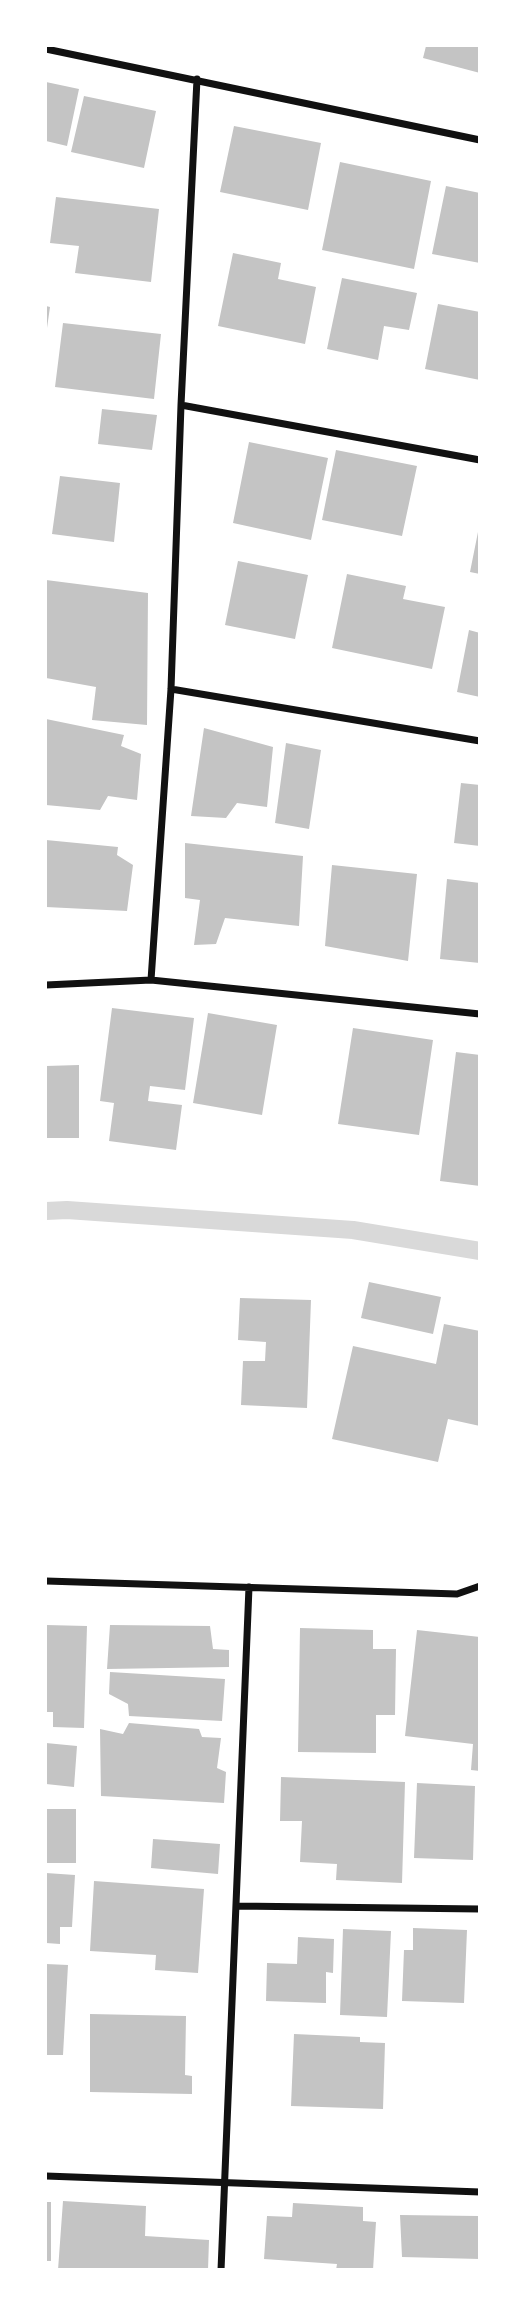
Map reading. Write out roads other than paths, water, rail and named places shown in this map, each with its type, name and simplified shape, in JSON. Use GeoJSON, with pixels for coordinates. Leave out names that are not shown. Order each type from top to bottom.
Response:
{"type":"FeatureCollection","features":[{"type":"Feature","properties":{"kind":"street"},"geometry":{"type":"LineString","coordinates":[[46,49],[480,140]]}},
{"type":"Feature","properties":{"kind":"street"},"geometry":{"type":"LineString","coordinates":[[152,980],[171,689],[181,405],[197,79]]}},
{"type":"Feature","properties":{"kind":"street"},"geometry":{"type":"LineString","coordinates":[[181,405],[480,460]]}},
{"type":"Feature","properties":{"kind":"street"},"geometry":{"type":"LineString","coordinates":[[171,689],[480,741]]}},
{"type":"Feature","properties":{"kind":"street"},"geometry":{"type":"LineString","coordinates":[[46,985],[152,980],[480,1014]]}},
{"type":"Feature","properties":{"kind":"street"},"geometry":{"type":"LineString","coordinates":[[46,1581],[457,1594],[480,1586]]}},
{"type":"Feature","properties":{"kind":"street"},"geometry":{"type":"LineString","coordinates":[[221,2270],[249,1587]]}},
{"type":"Feature","properties":{"kind":"street"},"geometry":{"type":"LineString","coordinates":[[236,1906],[480,1909]]}},
{"type":"Feature","properties":{"kind":"street"},"geometry":{"type":"LineString","coordinates":[[46,2176],[480,2192]]}},
{"type":"Feature","properties":{"kind":"waterway"},"geometry":{"type":"LineString","coordinates":[[46,1211],[67,1210],[353,1230],[480,1251]]}}]}
